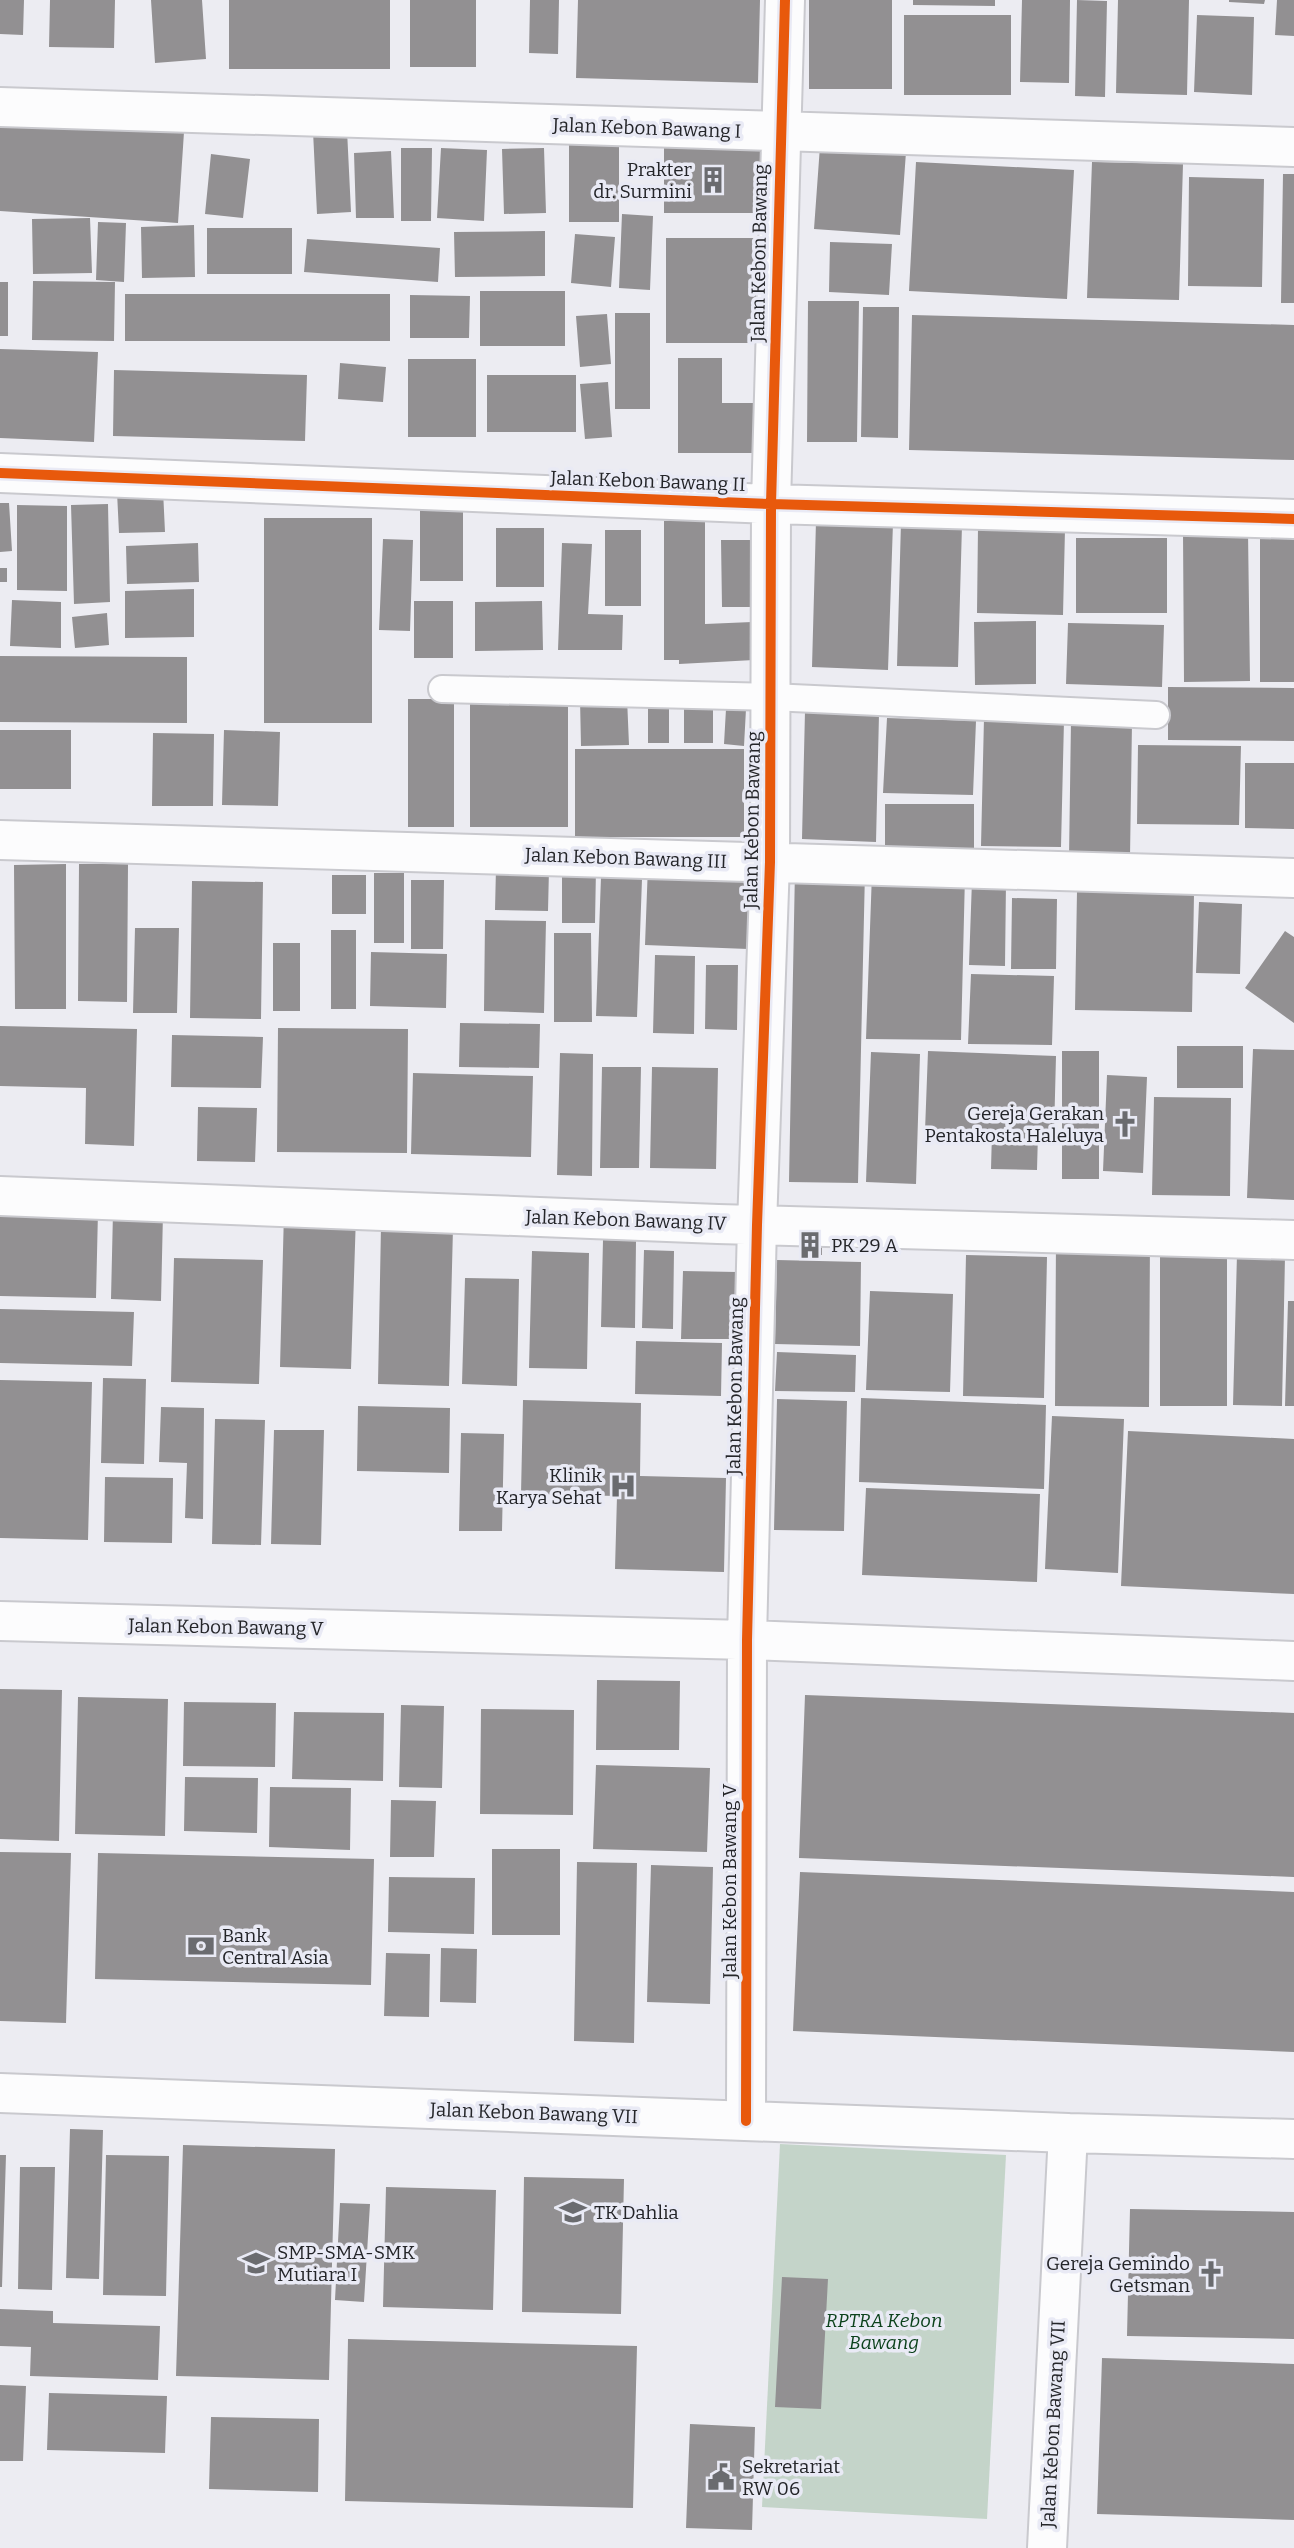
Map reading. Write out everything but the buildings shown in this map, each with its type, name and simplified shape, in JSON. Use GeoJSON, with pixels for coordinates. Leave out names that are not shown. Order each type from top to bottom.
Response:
{"type":"FeatureCollection","features":[{"type":"Feature","properties":{"kind":"street","name":"Jalan Kebon Bawang"},"geometry":{"type":"LineString","coordinates":[[747,1640],[757,1225],[770,862],[771,504],[785,0]]}},
{"type":"Feature","properties":{"kind":"street","name":"Jalan Kebon Bawang I"},"geometry":{"type":"LineString","coordinates":[[0,107],[1294,147]]}},
{"type":"Feature","properties":{"kind":"street","name":"Jalan Kebon Bawang II"},"geometry":{"type":"LineString","coordinates":[[0,473],[771,504],[1294,519]]}},
{"type":"Feature","properties":{"kind":"street","name":"Jalan Kebon Bawang III"},"geometry":{"type":"LineString","coordinates":[[0,840],[1294,877]]}},
{"type":"Feature","properties":{"kind":"street","name":"Jalan Kebon Bawang IV"},"geometry":{"type":"LineString","coordinates":[[0,1196],[757,1225],[1294,1240]]}},
{"type":"Feature","properties":{"kind":"street","name":"Jalan Kebon Bawang V"},"geometry":{"type":"LineString","coordinates":[[0,1621],[747,1640],[1294,1661]]}},
{"type":"Feature","properties":{"kind":"street","name":"Jalan Kebon Bawang V"},"geometry":{"type":"LineString","coordinates":[[746,2121],[747,1640]]}},
{"type":"Feature","properties":{"kind":"street","name":"Jalan Kebon Bawang VII"},"geometry":{"type":"LineString","coordinates":[[0,2093],[1294,2139]]}},
{"type":"Feature","properties":{"kind":"street","name":"Jalan Kebon Bawang VII"},"geometry":{"type":"LineString","coordinates":[[1047,2548],[1068,2133]]}},
{"type":"Feature","properties":{"kind":"lane"},"geometry":{"type":"LineString","coordinates":[[442,689],[771,697],[1156,715]]}},
{"type":"Feature","properties":{"kind":"green space","name":"RPTRA Kebon Bawang"},"geometry":{"type":"Polygon","coordinates":[[[780,2144],[1006,2155],[987,2519],[762,2507],[780,2144]]]}},
{"type":"Feature","properties":{"kind":"cycle path"},"geometry":{"type":"LineString","coordinates":[[746,2121],[747,1640],[757,1225],[770,862],[771,504],[785,0]]}},
{"type":"Feature","properties":{"kind":"cycle path"},"geometry":{"type":"LineString","coordinates":[[0,473],[771,504],[1294,519]]}},
{"type":"Feature","properties":{"kind":"place","name":"Prakter dr. Surmini"},"geometry":{"type":"Point","coordinates":[713,180]}},
{"type":"Feature","properties":{"kind":"place","name":"Gereja Gerakan Pentakosta Haleluya"},"geometry":{"type":"Point","coordinates":[1125,1124]}},
{"type":"Feature","properties":{"kind":"place","name":"PK 29 A"},"geometry":{"type":"Point","coordinates":[810,1245]}},
{"type":"Feature","properties":{"kind":"place","name":"Klinik Karya Sehat"},"geometry":{"type":"Point","coordinates":[623,1486]}},
{"type":"Feature","properties":{"kind":"place","name":"Bank Central Asia"},"geometry":{"type":"Point","coordinates":[201,1946]}},
{"type":"Feature","properties":{"kind":"place","name":"TK Dahlia"},"geometry":{"type":"Point","coordinates":[573,2212]}},
{"type":"Feature","properties":{"kind":"place","name":"SMP-SMA-SMK Mutiara I"},"geometry":{"type":"Point","coordinates":[256,2263]}},
{"type":"Feature","properties":{"kind":"place","name":"Gereja Gemindo Getsman"},"geometry":{"type":"Point","coordinates":[1211,2274]}},
{"type":"Feature","properties":{"kind":"place","name":"Sekretariat RW 06"},"geometry":{"type":"Point","coordinates":[721,2477]}}]}
